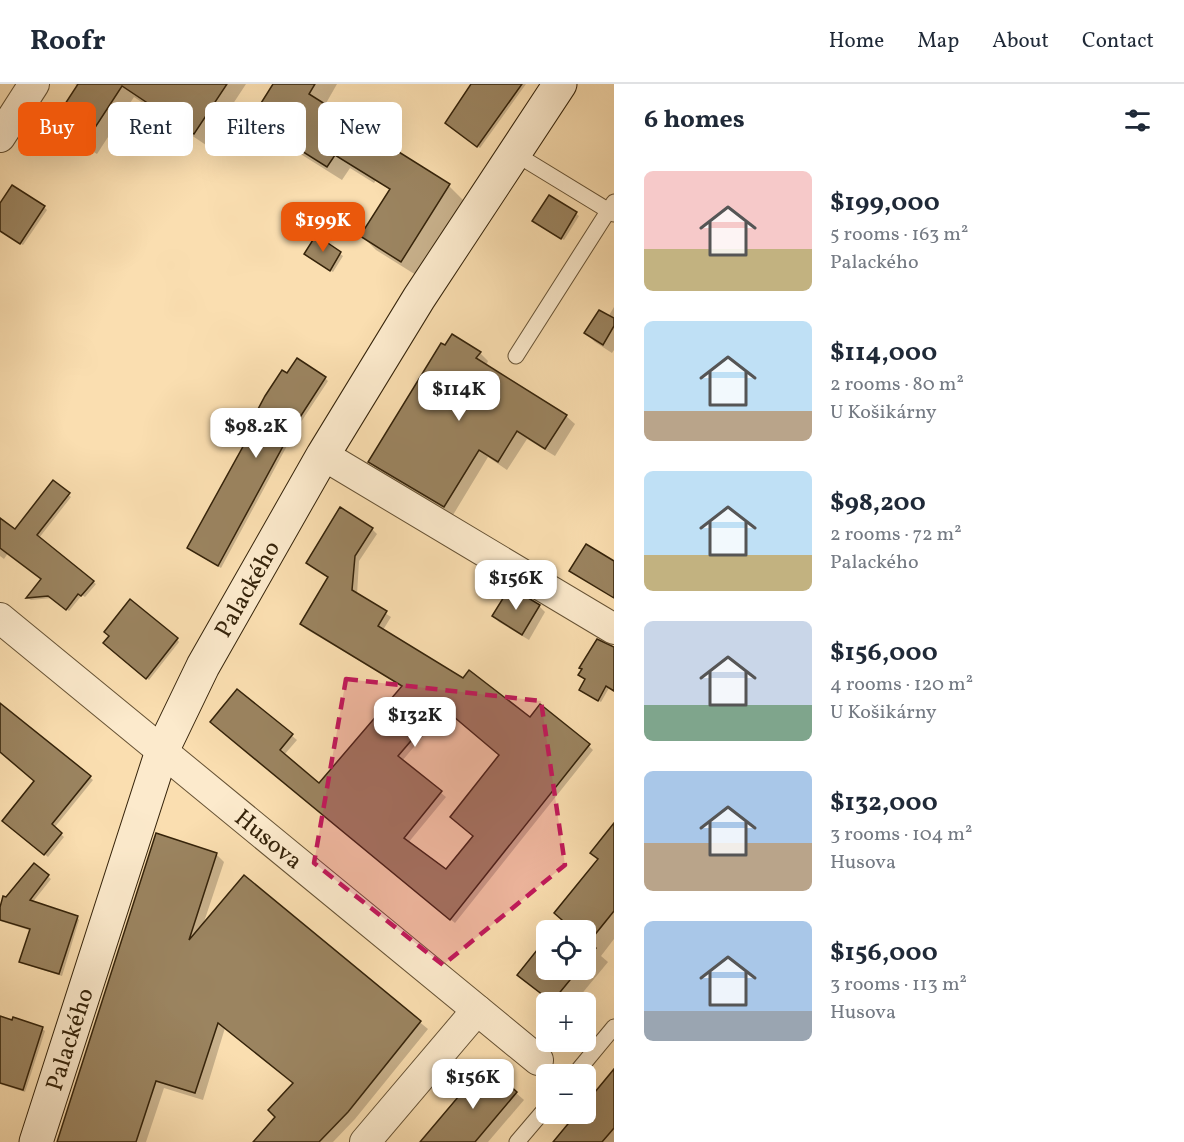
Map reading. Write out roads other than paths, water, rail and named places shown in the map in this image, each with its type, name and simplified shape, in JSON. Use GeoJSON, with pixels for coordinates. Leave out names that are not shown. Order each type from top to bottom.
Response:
{"type":"FeatureCollection","features":[{"type":"Feature","properties":{"kind":"street"},"geometry":{"type":"LineString","coordinates":[[0,136],[34,84]]}},
{"type":"Feature","properties":{"kind":"street","name":"Palackého"},"geometry":{"type":"LineString","coordinates":[[36,1142],[162,752],[203,666],[323,455],[419,298],[560,84]]}},
{"type":"Feature","properties":{"kind":"street"},"geometry":{"type":"LineString","coordinates":[[323,455],[614,629]]}},
{"type":"Feature","properties":{"kind":"street","name":"Husova"},"geometry":{"type":"LineString","coordinates":[[0,618],[538,1060]]}},
{"type":"Feature","properties":{"kind":"street"},"geometry":{"type":"LineString","coordinates":[[365,1142],[477,1010]]}},
{"type":"Feature","properties":{"kind":"lane"},"geometry":{"type":"LineString","coordinates":[[514,153],[612,209],[516,356]]}},
{"type":"Feature","properties":{"kind":"lane"},"geometry":{"type":"LineString","coordinates":[[583,1064],[614,1027]]}},
{"type":"Feature","properties":{"kind":"lane"},"geometry":{"type":"LineString","coordinates":[[517,1142],[536,1120]]}}]}
